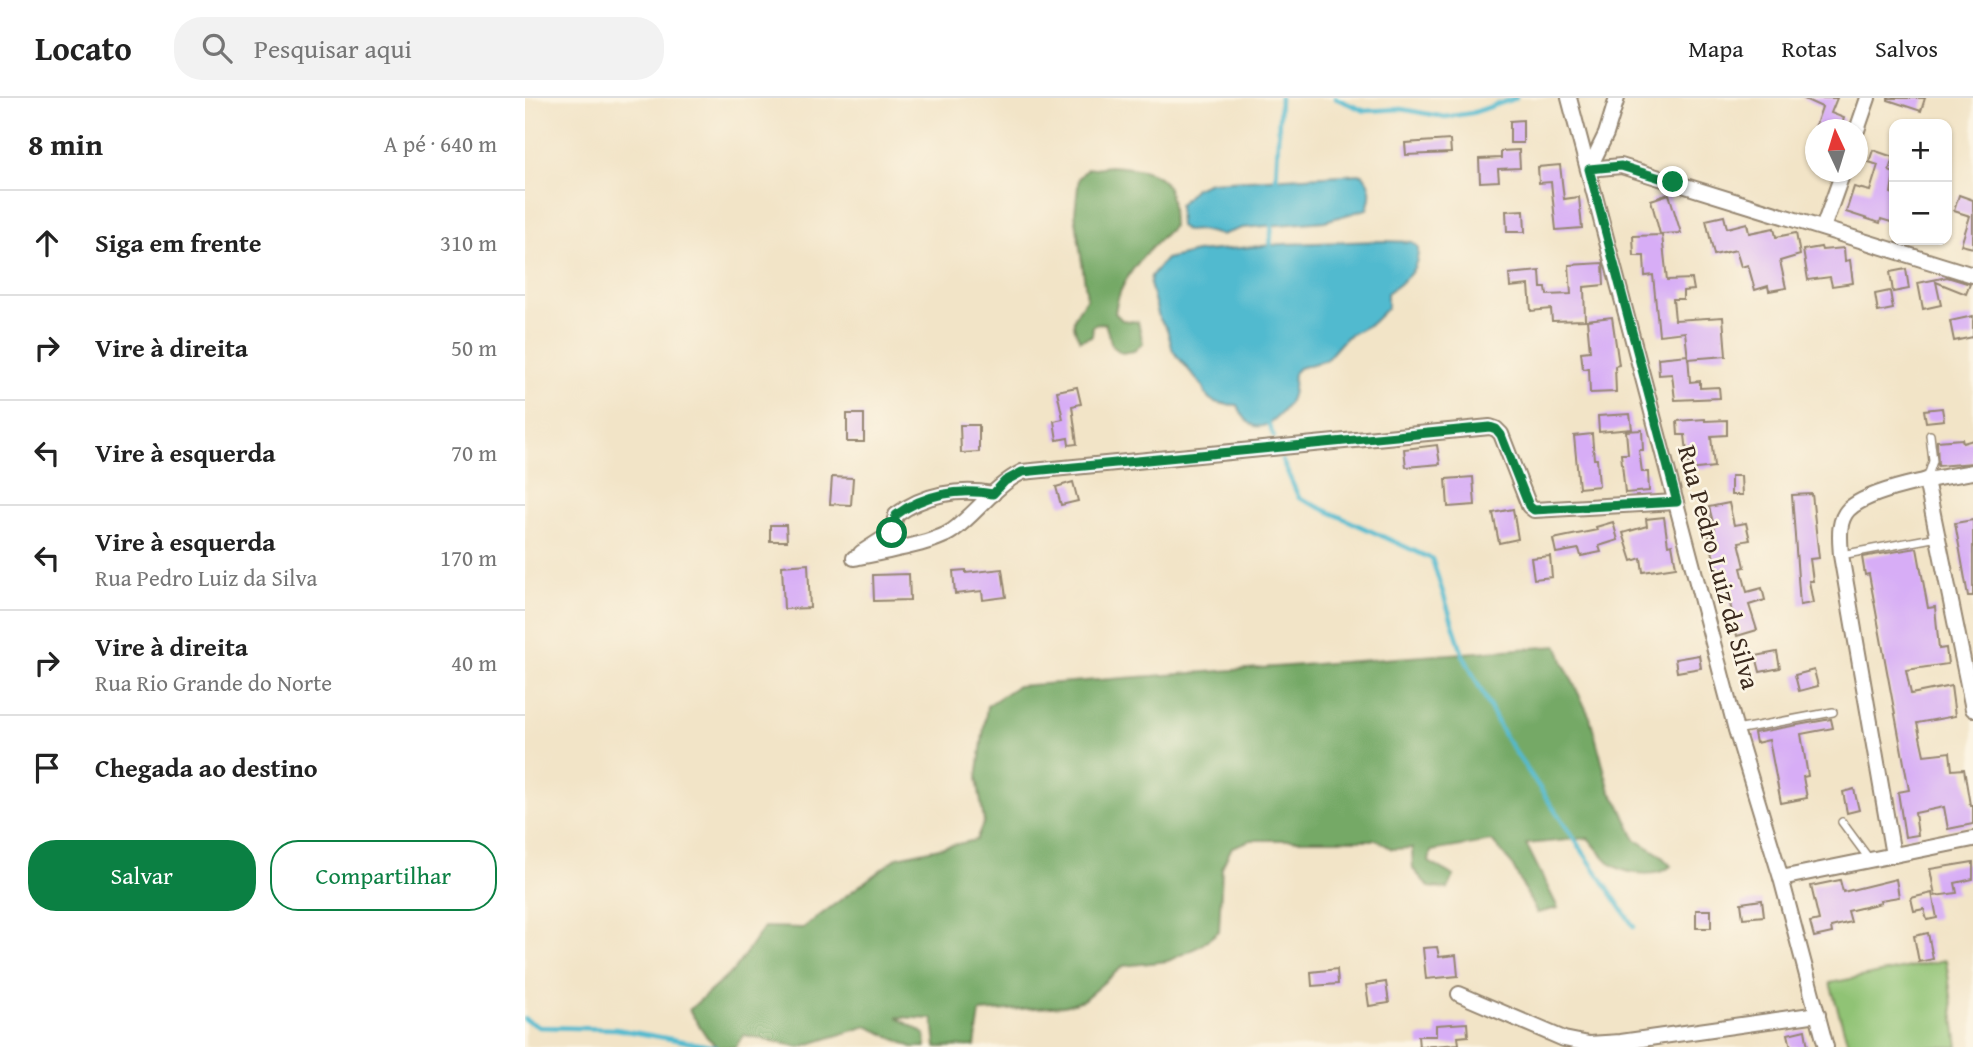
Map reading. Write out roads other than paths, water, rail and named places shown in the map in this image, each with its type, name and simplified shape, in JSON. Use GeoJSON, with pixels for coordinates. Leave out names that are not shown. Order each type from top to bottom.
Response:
{"type":"FeatureCollection","features":[{"type":"Feature","properties":{"kind":"street","name":"Rua Pedro Luiz da Silva"},"geometry":{"type":"LineString","coordinates":[[1569,98],[1736,730],[1781,878],[1826,1047]]}},
{"type":"Feature","properties":{"kind":"street"},"geometry":{"type":"LineString","coordinates":[[1589,169],[1606,134],[1617,98]]}},
{"type":"Feature","properties":{"kind":"street"},"geometry":{"type":"LineString","coordinates":[[1861,119],[1868,98]]}},
{"type":"Feature","properties":{"kind":"street"},"geometry":{"type":"LineString","coordinates":[[1589,169],[1621,166],[1973,275]]}},
{"type":"Feature","properties":{"kind":"street"},"geometry":{"type":"LineString","coordinates":[[1823,228],[1839,182]]}},
{"type":"Feature","properties":{"kind":"street"},"geometry":{"type":"LineString","coordinates":[[993,494],[975,491],[951,493],[912,503],[896,515],[892,533],[854,558],[902,548],[950,533],[993,494],[1005,481],[1022,472],[1490,427],[1501,435],[1529,506],[1534,510],[1677,502]]}},
{"type":"Feature","properties":{"kind":"street"},"geometry":{"type":"LineString","coordinates":[[1893,855],[1841,555],[1839,530],[1849,510],[1879,494],[1926,480],[1973,472]]}},
{"type":"Feature","properties":{"kind":"street"},"geometry":{"type":"LineString","coordinates":[[1926,480],[1973,709]]}},
{"type":"Feature","properties":{"kind":"street"},"geometry":{"type":"LineString","coordinates":[[1781,878],[1973,839]]}},
{"type":"Feature","properties":{"kind":"street"},"geometry":{"type":"LineString","coordinates":[[1459,993],[1564,1039],[1590,1044],[1818,1014]]}},
{"type":"Feature","properties":{"kind":"lane"},"geometry":{"type":"LineString","coordinates":[[1926,480],[1933,461],[1930,435]]}},
{"type":"Feature","properties":{"kind":"lane"},"geometry":{"type":"LineString","coordinates":[[1841,555],[1938,537]]}},
{"type":"Feature","properties":{"kind":"lane"},"geometry":{"type":"LineString","coordinates":[[1736,730],[1833,712]]}},
{"type":"Feature","properties":{"kind":"lane"},"geometry":{"type":"LineString","coordinates":[[1842,822],[1870,860]]}},
{"type":"Feature","properties":{"kind":"water"},"geometry":{"type":"Polygon","coordinates":[[[1362,174],[1370,190],[1367,209],[1325,221],[1242,228],[1221,235],[1200,230],[1186,231],[1180,226],[1179,205],[1195,188],[1210,182],[1362,174]]]}},
{"type":"Feature","properties":{"kind":"water"},"geometry":{"type":"Polygon","coordinates":[[[1412,242],[1418,247],[1414,268],[1387,293],[1387,308],[1372,323],[1346,337],[1326,360],[1299,368],[1294,373],[1290,400],[1283,411],[1266,425],[1252,425],[1238,405],[1221,404],[1208,397],[1173,351],[1167,329],[1159,318],[1150,284],[1151,276],[1166,259],[1196,252],[1284,244],[1412,242]]]}},
{"type":"Feature","properties":{"kind":"waterway"},"geometry":{"type":"LineString","coordinates":[[1276,182],[1280,98]]}},
{"type":"Feature","properties":{"kind":"waterway"},"geometry":{"type":"LineString","coordinates":[[1335,98],[1365,111],[1401,109],[1445,117],[1472,113],[1516,98]]}},
{"type":"Feature","properties":{"kind":"waterway"},"geometry":{"type":"LineString","coordinates":[[1270,248],[1272,222]]}},
{"type":"Feature","properties":{"kind":"waterway"},"geometry":{"type":"LineString","coordinates":[[1266,418],[1274,437]]}},
{"type":"Feature","properties":{"kind":"waterway"},"geometry":{"type":"LineString","coordinates":[[1282,460],[1299,498],[1432,559],[1463,655],[1505,737],[1634,927]]}},
{"type":"Feature","properties":{"kind":"waterway"},"geometry":{"type":"LineString","coordinates":[[525,1019],[539,1027],[616,1029],[715,1047]]}}]}
